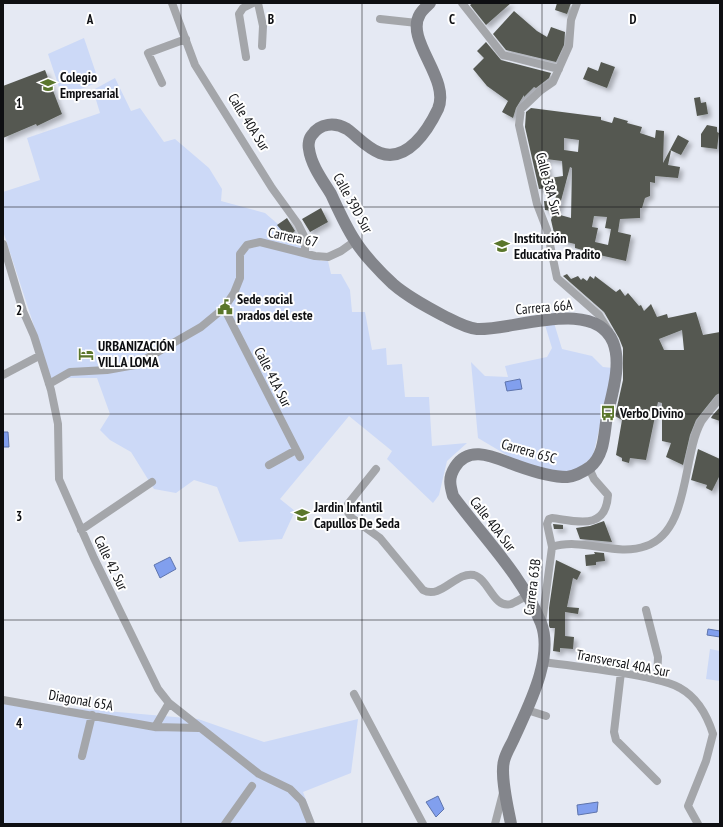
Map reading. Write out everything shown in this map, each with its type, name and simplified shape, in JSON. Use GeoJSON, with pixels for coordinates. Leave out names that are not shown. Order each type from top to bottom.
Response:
{"type":"FeatureCollection","features":[{"type":"Feature","properties":{"kind":"main road"},"geometry":{"type":"LineString","coordinates":[[417,23],[420,13],[430,3]]}},
{"type":"Feature","properties":{"kind":"main road","name":"Calle 39D Sur"},"geometry":{"type":"LineString","coordinates":[[417,23],[424,52],[438,80],[441,92],[440,106],[424,133],[414,144],[400,152],[388,155],[373,150],[346,128],[326,124],[312,135],[309,140],[309,150],[316,167],[355,241],[393,284],[442,315],[470,328]]}},
{"type":"Feature","properties":{"kind":"main road","name":"Carrera 66A"},"geometry":{"type":"LineString","coordinates":[[470,328],[487,329],[580,318],[601,327],[612,341]]}},
{"type":"Feature","properties":{"kind":"main road","name":"Calle 38A Sur"},"geometry":{"type":"LineString","coordinates":[[589,468],[598,458],[603,443],[616,367],[616,354],[612,341]]}},
{"type":"Feature","properties":{"kind":"main road","name":"Carrera 65C"},"geometry":{"type":"LineString","coordinates":[[460,460],[469,455],[478,453],[495,457],[538,472],[566,476],[576,475],[589,468]]}},
{"type":"Feature","properties":{"kind":"main road","name":"Calle 40A Sur"},"geometry":{"type":"LineString","coordinates":[[460,460],[454,469],[449,482],[453,496],[485,535],[527,596],[542,624]]}},
{"type":"Feature","properties":{"kind":"main road","name":"Carrera 63B"},"geometry":{"type":"LineString","coordinates":[[511,824],[504,788],[503,762],[527,710],[544,662],[545,651],[542,624]]}},
{"type":"Feature","properties":{"kind":"street","name":"Calle 40A Sur"},"geometry":{"type":"LineString","coordinates":[[172,3],[195,65],[272,188],[298,224],[305,238],[306,252]]}},
{"type":"Feature","properties":{"kind":"street"},"geometry":{"type":"LineString","coordinates":[[246,56],[239,14],[243,8],[254,3]]}},
{"type":"Feature","properties":{"kind":"street"},"geometry":{"type":"LineString","coordinates":[[258,3],[262,26],[262,46]]}},
{"type":"Feature","properties":{"kind":"street"},"geometry":{"type":"LineString","coordinates":[[462,3],[504,55],[559,69],[569,46],[571,20],[577,3]]}},
{"type":"Feature","properties":{"kind":"street"},"geometry":{"type":"LineString","coordinates":[[380,19],[417,23]]}},
{"type":"Feature","properties":{"kind":"street"},"geometry":{"type":"LineString","coordinates":[[162,83],[148,53],[186,39]]}},
{"type":"Feature","properties":{"kind":"street","name":"Calle 38A Sur"},"geometry":{"type":"LineString","coordinates":[[559,69],[553,82],[540,91],[521,109],[519,125],[537,204],[547,230],[557,278],[599,315],[611,335],[612,341]]}},
{"type":"Feature","properties":{"kind":"street","name":"Carrera 67"},"geometry":{"type":"LineString","coordinates":[[49,384],[70,372],[107,370],[135,365],[201,327],[224,308],[234,293],[240,278],[240,254],[247,245],[260,242],[306,252],[315,256],[328,257],[341,251],[355,241]]}},
{"type":"Feature","properties":{"kind":"street","name":"Calle 42 Sur"},"geometry":{"type":"LineString","coordinates":[[3,244],[49,384],[58,424],[59,479],[81,530],[158,689],[169,703],[259,774],[290,789],[302,801],[311,824]]}},
{"type":"Feature","properties":{"kind":"street","name":"Calle 41A Sur"},"geometry":{"type":"LineString","coordinates":[[224,308],[298,454],[269,465]]}},
{"type":"Feature","properties":{"kind":"street"},"geometry":{"type":"LineString","coordinates":[[3,375],[39,356]]}},
{"type":"Feature","properties":{"kind":"street","name":"Carrera 63B"},"geometry":{"type":"LineString","coordinates":[[542,624],[552,547],[566,544],[635,549],[646,547],[659,540],[668,530],[675,517],[683,490],[685,473],[701,423],[720,398]]}},
{"type":"Feature","properties":{"kind":"street"},"geometry":{"type":"LineString","coordinates":[[552,547],[547,524],[549,519],[552,518],[581,522],[601,516],[606,509],[608,495],[594,480],[589,468]]}},
{"type":"Feature","properties":{"kind":"street"},"geometry":{"type":"LineString","coordinates":[[376,469],[348,504],[347,511],[352,518],[380,538],[423,590],[428,593],[434,592],[463,577],[473,575],[482,578],[496,599],[502,603],[509,605],[527,596]]}},
{"type":"Feature","properties":{"kind":"street"},"geometry":{"type":"LineString","coordinates":[[81,530],[152,482]]}},
{"type":"Feature","properties":{"kind":"street"},"geometry":{"type":"LineString","coordinates":[[646,610],[658,657],[657,680]]}},
{"type":"Feature","properties":{"kind":"street","name":"Transversal 40A Sur"},"geometry":{"type":"LineString","coordinates":[[544,662],[621,672],[657,680],[679,687],[695,699],[717,734]]}},
{"type":"Feature","properties":{"kind":"street"},"geometry":{"type":"LineString","coordinates":[[621,672],[614,732],[616,740],[657,781]]}},
{"type":"Feature","properties":{"kind":"street"},"geometry":{"type":"LineString","coordinates":[[354,694],[423,824]]}},
{"type":"Feature","properties":{"kind":"street","name":"Diagonal 65A"},"geometry":{"type":"LineString","coordinates":[[3,700],[155,726],[199,728]]}},
{"type":"Feature","properties":{"kind":"street"},"geometry":{"type":"LineString","coordinates":[[155,726],[169,703]]}},
{"type":"Feature","properties":{"kind":"street"},"geometry":{"type":"LineString","coordinates":[[527,710],[546,716]]}},
{"type":"Feature","properties":{"kind":"street"},"geometry":{"type":"LineString","coordinates":[[82,756],[92,715]]}},
{"type":"Feature","properties":{"kind":"street"},"geometry":{"type":"LineString","coordinates":[[698,824],[688,806],[717,734]]}},
{"type":"Feature","properties":{"kind":"street"},"geometry":{"type":"LineString","coordinates":[[225,824],[252,786]]}},
{"type":"Feature","properties":{"kind":"street"},"geometry":{"type":"LineString","coordinates":[[495,824],[504,788]]}},
{"type":"Feature","properties":{"kind":"shaded area"},"geometry":{"type":"Polygon","coordinates":[[[84,38],[99,82],[62,96],[48,54],[84,38]]]}},
{"type":"Feature","properties":{"kind":"shaded area"},"geometry":{"type":"Polygon","coordinates":[[[115,78],[131,111],[140,108],[164,142],[175,139],[209,168],[222,189],[221,201],[265,213],[321,261],[328,261],[331,274],[341,274],[350,290],[352,312],[365,312],[372,350],[386,348],[387,365],[402,364],[405,397],[429,397],[432,446],[467,443],[447,461],[439,495],[433,503],[387,459],[392,451],[349,416],[280,499],[295,511],[282,539],[239,542],[217,487],[194,480],[176,493],[154,489],[131,452],[110,440],[100,430],[110,414],[97,378],[51,378],[3,231],[3,192],[40,180],[27,138],[100,113],[93,90],[115,78]]]}},
{"type":"Feature","properties":{"kind":"shaded area"},"geometry":{"type":"Polygon","coordinates":[[[554,323],[562,349],[592,356],[603,367],[613,368],[593,456],[576,471],[549,472],[515,460],[478,438],[471,362],[485,376],[508,377],[505,366],[547,357],[552,348],[545,325],[554,323]]]}},
{"type":"Feature","properties":{"kind":"shaded area"},"geometry":{"type":"Polygon","coordinates":[[[710,649],[720,651],[720,681],[706,679],[710,649]]]}},
{"type":"Feature","properties":{"kind":"shaded area"},"geometry":{"type":"Polygon","coordinates":[[[3,702],[198,719],[264,742],[358,719],[351,773],[303,792],[315,824],[3,824],[3,702]]]}},
{"type":"Feature","properties":{"kind":"water"},"geometry":{"type":"Polygon","coordinates":[[[520,379],[522,389],[507,391],[505,382],[520,379]]]}},
{"type":"Feature","properties":{"kind":"water"},"geometry":{"type":"Polygon","coordinates":[[[3,432],[8,432],[9,447],[3,447],[3,432]]]}},
{"type":"Feature","properties":{"kind":"water"},"geometry":{"type":"Polygon","coordinates":[[[170,557],[176,569],[160,578],[154,565],[170,557]]]}},
{"type":"Feature","properties":{"kind":"water"},"geometry":{"type":"Polygon","coordinates":[[[708,629],[720,631],[720,637],[707,635],[708,629]]]}},
{"type":"Feature","properties":{"kind":"water"},"geometry":{"type":"Polygon","coordinates":[[[438,796],[444,809],[436,817],[426,802],[438,796]]]}},
{"type":"Feature","properties":{"kind":"water"},"geometry":{"type":"Polygon","coordinates":[[[598,802],[597,812],[578,815],[577,805],[598,802]]]}},
{"type":"Feature","properties":{"kind":"building"},"geometry":{"type":"Polygon","coordinates":[[[473,3],[511,3],[486,25],[470,5],[473,3]]]}},
{"type":"Feature","properties":{"kind":"building"},"geometry":{"type":"Polygon","coordinates":[[[557,3],[571,3],[567,14],[555,10],[557,3]]]}},
{"type":"Feature","properties":{"kind":"building"},"geometry":{"type":"Polygon","coordinates":[[[514,11],[537,31],[547,37],[551,27],[565,32],[564,45],[556,62],[506,50],[493,34],[514,11]]]}},
{"type":"Feature","properties":{"kind":"building"},"geometry":{"type":"Polygon","coordinates":[[[486,42],[501,60],[551,73],[549,78],[536,88],[534,87],[524,97],[524,95],[516,108],[513,118],[502,112],[508,101],[487,86],[473,69],[484,58],[477,51],[486,42]]]}},
{"type":"Feature","properties":{"kind":"building"},"geometry":{"type":"Polygon","coordinates":[[[601,62],[615,67],[607,88],[583,79],[588,67],[598,71],[601,62]]]}},
{"type":"Feature","properties":{"kind":"building","name":"Colegio Empresarial"},"geometry":{"type":"Polygon","coordinates":[[[45,70],[62,114],[37,126],[36,124],[3,138],[3,86],[45,70]]]}},
{"type":"Feature","properties":{"kind":"building"},"geometry":{"type":"Polygon","coordinates":[[[700,97],[701,103],[706,102],[708,114],[697,116],[694,98],[700,97]]]}},
{"type":"Feature","properties":{"kind":"building"},"geometry":{"type":"Polygon","coordinates":[[[531,108],[601,117],[601,120],[612,123],[614,117],[628,121],[627,123],[642,127],[640,133],[655,138],[656,130],[664,131],[663,163],[670,150],[668,165],[680,167],[678,178],[655,176],[655,183],[650,182],[650,196],[645,198],[642,208],[640,208],[640,218],[620,219],[618,232],[631,235],[626,261],[586,252],[575,248],[575,244],[558,240],[559,234],[554,233],[551,220],[553,213],[571,218],[572,168],[570,167],[558,212],[545,210],[544,201],[555,202],[557,189],[554,189],[554,187],[539,189],[525,127],[526,112],[531,108]],[[564,138],[564,150],[578,152],[579,140],[564,138]],[[546,159],[550,178],[563,176],[562,161],[546,159]],[[594,216],[592,227],[598,228],[595,242],[608,245],[611,229],[605,228],[607,217],[594,216]]]}},
{"type":"Feature","properties":{"kind":"building"},"geometry":{"type":"Polygon","coordinates":[[[707,125],[717,127],[717,132],[719,133],[717,149],[701,147],[701,134],[707,125]]]}},
{"type":"Feature","properties":{"kind":"building"},"geometry":{"type":"Polygon","coordinates":[[[678,135],[689,141],[681,155],[670,150],[678,135]]]}},
{"type":"Feature","properties":{"kind":"building"},"geometry":{"type":"Polygon","coordinates":[[[321,208],[328,222],[310,232],[302,219],[321,208]]]}},
{"type":"Feature","properties":{"kind":"building"},"geometry":{"type":"Polygon","coordinates":[[[287,218],[295,231],[289,236],[285,230],[283,232],[277,225],[287,218]]]}},
{"type":"Feature","properties":{"kind":"building"},"geometry":{"type":"Polygon","coordinates":[[[567,274],[571,279],[578,276],[581,280],[583,278],[587,281],[590,276],[594,279],[595,276],[616,292],[620,289],[625,296],[628,293],[639,306],[641,305],[644,311],[651,304],[657,317],[667,314],[668,318],[696,312],[703,335],[720,332],[720,393],[716,395],[696,420],[690,435],[683,465],[666,457],[671,443],[662,441],[662,403],[658,402],[646,460],[630,458],[629,463],[622,461],[622,458],[616,455],[622,420],[615,416],[623,380],[623,348],[604,312],[563,276],[567,274]],[[682,330],[659,339],[664,350],[684,350],[682,330]]]}},
{"type":"Feature","properties":{"kind":"building"},"geometry":{"type":"Polygon","coordinates":[[[720,407],[720,421],[711,418],[712,416],[720,407]]]}},
{"type":"Feature","properties":{"kind":"building"},"geometry":{"type":"Polygon","coordinates":[[[698,449],[720,459],[720,475],[712,491],[706,488],[707,485],[691,480],[698,449]]]}},
{"type":"Feature","properties":{"kind":"building"},"geometry":{"type":"Polygon","coordinates":[[[604,521],[612,542],[580,539],[576,528],[590,526],[604,521]]]}},
{"type":"Feature","properties":{"kind":"building"},"geometry":{"type":"Polygon","coordinates":[[[553,524],[563,525],[563,529],[554,529],[553,524]]]}},
{"type":"Feature","properties":{"kind":"building"},"geometry":{"type":"Polygon","coordinates":[[[594,552],[604,553],[605,561],[596,562],[596,565],[586,566],[585,555],[595,554],[594,552]]]}},
{"type":"Feature","properties":{"kind":"building"},"geometry":{"type":"Polygon","coordinates":[[[556,560],[581,572],[577,580],[573,578],[567,607],[579,608],[578,614],[565,612],[565,636],[574,637],[573,649],[560,648],[560,652],[553,651],[555,628],[550,628],[549,626],[549,608],[556,560]]]}},
{"type":"Feature","properties":{"kind":"place","name":"Colegio Empresarial"},"geometry":{"type":"Point","coordinates":[48,85]}},
{"type":"Feature","properties":{"kind":"place","name":"Institución Educativa Pradito"},"geometry":{"type":"Point","coordinates":[502,246]}},
{"type":"Feature","properties":{"kind":"place","name":"Sede social prados del este"},"geometry":{"type":"Point","coordinates":[225,307]}},
{"type":"Feature","properties":{"kind":"place","name":"URBANIZACIÓN VILLA LOMA"},"geometry":{"type":"Point","coordinates":[86,354]}},
{"type":"Feature","properties":{"kind":"place","name":"Verbo Divino"},"geometry":{"type":"Point","coordinates":[608,413]}},
{"type":"Feature","properties":{"kind":"place","name":"Jardin Infantil Capullos De Seda"},"geometry":{"type":"Point","coordinates":[302,515]}}]}
